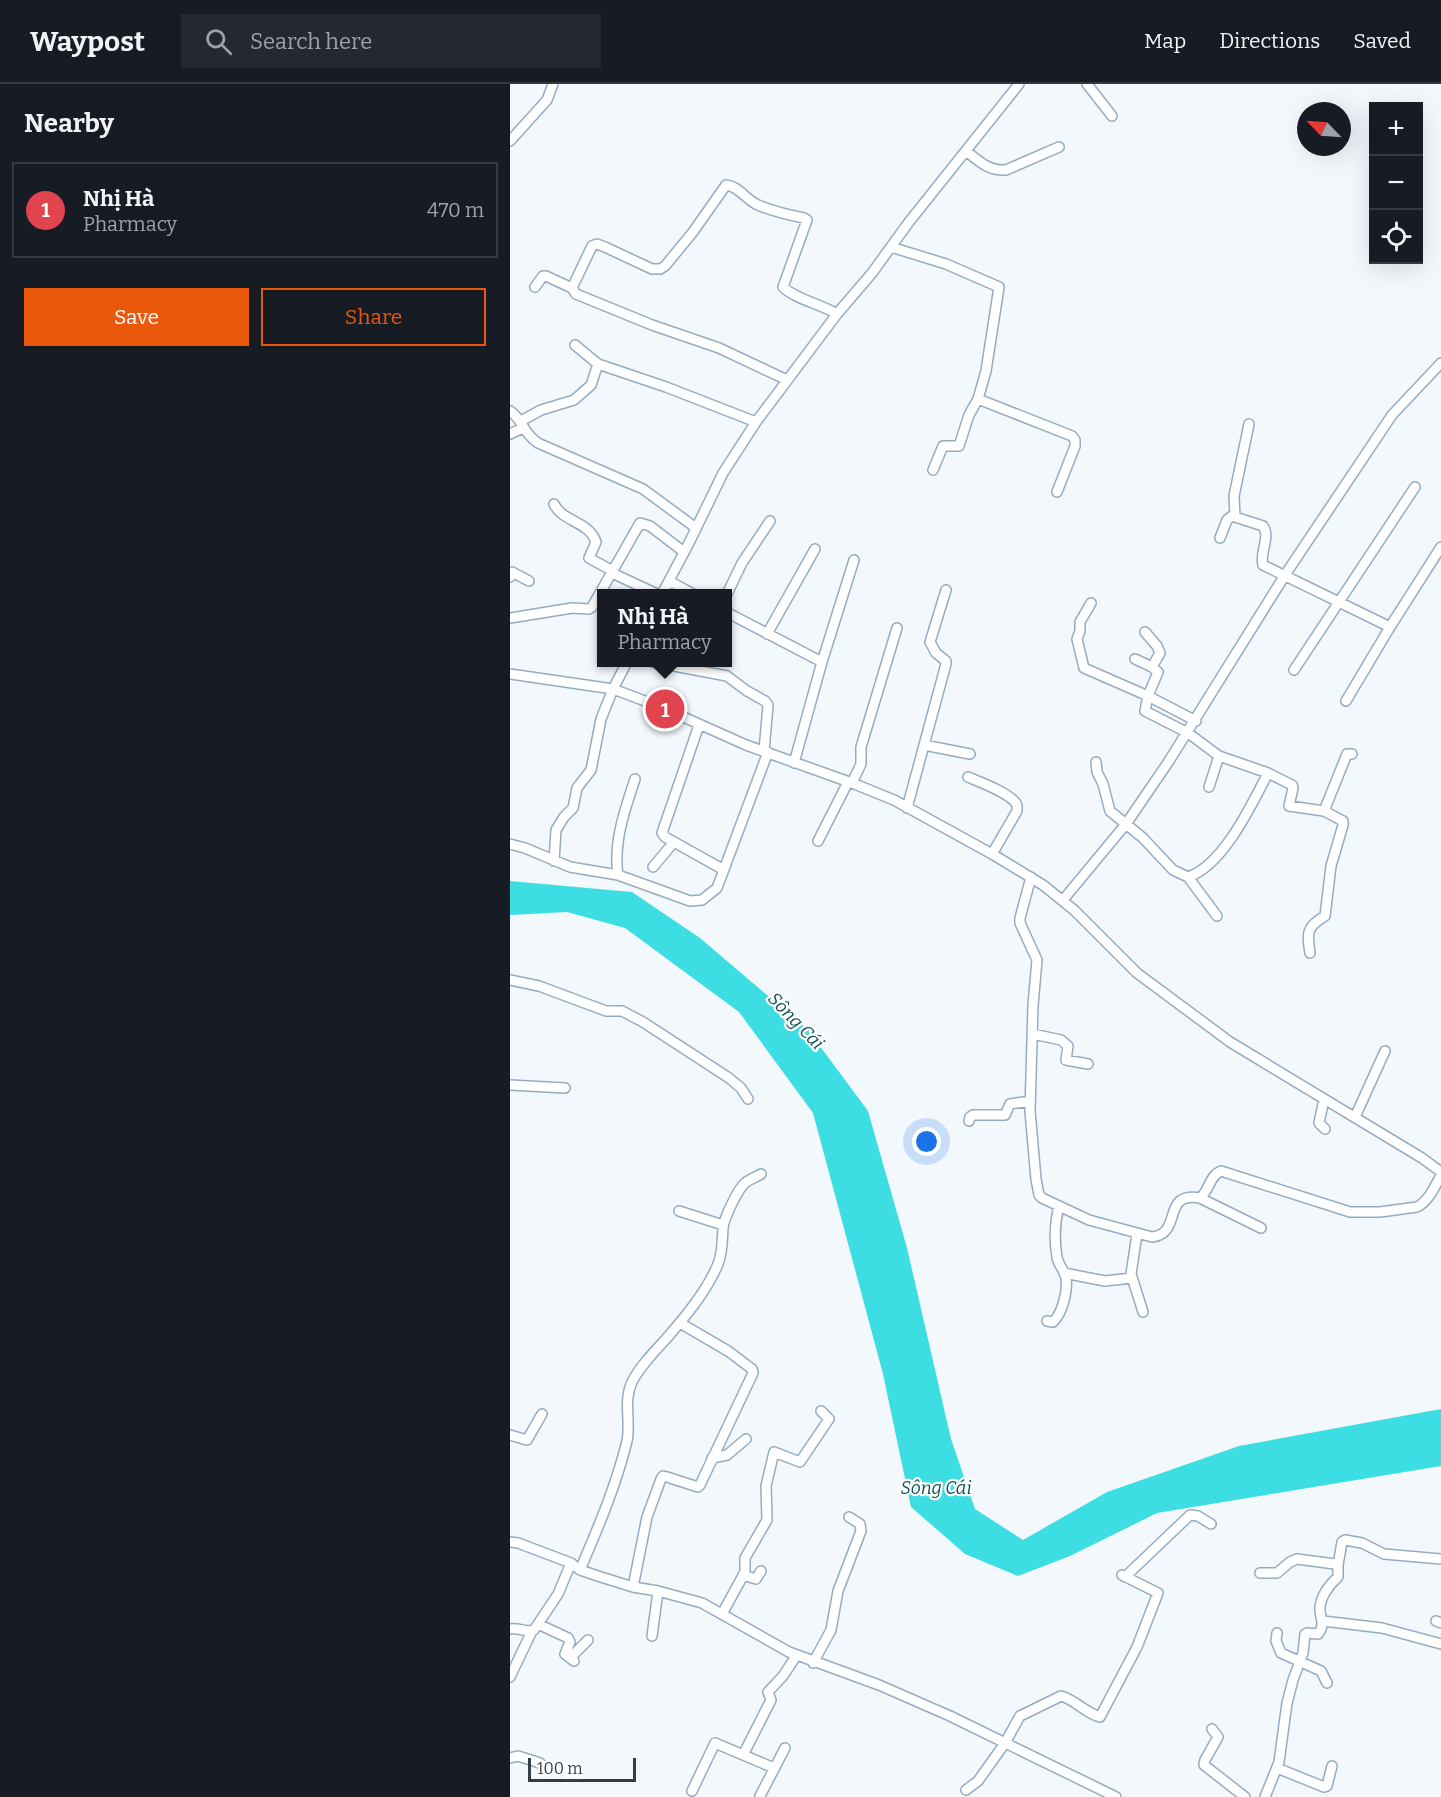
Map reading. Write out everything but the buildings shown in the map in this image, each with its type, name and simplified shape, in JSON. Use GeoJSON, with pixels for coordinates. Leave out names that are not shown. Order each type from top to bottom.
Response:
{"type":"FeatureCollection","features":[{"type":"Feature","properties":{"kind":"street"},"geometry":{"type":"LineString","coordinates":[[510,141],[547,100],[553,84]]}},
{"type":"Feature","properties":{"kind":"street"},"geometry":{"type":"LineString","coordinates":[[664,589],[723,473],[756,422],[837,314],[872,273],[1019,84]]}},
{"type":"Feature","properties":{"kind":"street"},"geometry":{"type":"LineString","coordinates":[[1087,84],[1112,116]]}},
{"type":"Feature","properties":{"kind":"street"},"geometry":{"type":"LineString","coordinates":[[966,151],[990,169],[997,171],[1006,170],[1059,147]]}},
{"type":"Feature","properties":{"kind":"street"},"geometry":{"type":"LineString","coordinates":[[572,288],[594,244],[652,269],[665,266],[693,232],[726,185],[729,185],[734,186],[749,201],[758,206],[807,220],[783,286],[796,295],[822,305],[837,314]]}},
{"type":"Feature","properties":{"kind":"street"},"geometry":{"type":"LineString","coordinates":[[891,247],[946,264],[999,287],[986,372],[978,399],[969,415],[958,447],[943,446],[933,470]]}},
{"type":"Feature","properties":{"kind":"street"},"geometry":{"type":"LineString","coordinates":[[535,287],[543,276],[546,276],[572,288],[573,292],[580,296],[652,325],[719,348],[787,380]]}},
{"type":"Feature","properties":{"kind":"street"},"geometry":{"type":"LineString","coordinates":[[575,345],[598,364],[666,387],[756,422]]}},
{"type":"Feature","properties":{"kind":"street"},"geometry":{"type":"LineString","coordinates":[[1063,900],[1126,824],[1188,733],[1285,575],[1392,415],[1441,363]]}},
{"type":"Feature","properties":{"kind":"street"},"geometry":{"type":"LineString","coordinates":[[510,434],[541,410],[574,400],[589,386],[598,364]]}},
{"type":"Feature","properties":{"kind":"street"},"geometry":{"type":"LineString","coordinates":[[978,399],[1072,436],[1075,446],[1057,492]]}},
{"type":"Feature","properties":{"kind":"street"},"geometry":{"type":"LineString","coordinates":[[510,411],[527,435],[538,443],[643,489],[696,528]]}},
{"type":"Feature","properties":{"kind":"street"},"geometry":{"type":"LineString","coordinates":[[1235,516],[1234,498],[1249,424]]}},
{"type":"Feature","properties":{"kind":"street"},"geometry":{"type":"LineString","coordinates":[[1294,670],[1416,487]]}},
{"type":"Feature","properties":{"kind":"street"},"geometry":{"type":"LineString","coordinates":[[554,504],[558,512],[583,524],[594,536],[596,542],[589,558],[647,589]]}},
{"type":"Feature","properties":{"kind":"street"},"geometry":{"type":"LineString","coordinates":[[1220,538],[1228,517],[1235,516],[1266,529],[1261,563],[1390,627]]}},
{"type":"Feature","properties":{"kind":"street"},"geometry":{"type":"LineString","coordinates":[[729,589],[742,563],[770,521]]}},
{"type":"Feature","properties":{"kind":"street"},"geometry":{"type":"LineString","coordinates":[[603,589],[640,523],[650,526],[684,552]]}},
{"type":"Feature","properties":{"kind":"street"},"geometry":{"type":"LineString","coordinates":[[1346,701],[1441,547]]}},
{"type":"Feature","properties":{"kind":"street"},"geometry":{"type":"LineString","coordinates":[[767,634],[815,549]]}},
{"type":"Feature","properties":{"kind":"street"},"geometry":{"type":"LineString","coordinates":[[794,763],[854,560]]}},
{"type":"Feature","properties":{"kind":"street"},"geometry":{"type":"LineString","coordinates":[[510,577],[512,572],[529,581]]}},
{"type":"Feature","properties":{"kind":"street"},"geometry":{"type":"LineString","coordinates":[[669,580],[684,589]]}},
{"type":"Feature","properties":{"kind":"street"},"geometry":{"type":"LineString","coordinates":[[907,808],[946,664],[946,661],[933,650],[930,642],[946,590]]}},
{"type":"Feature","properties":{"kind":"street"},"geometry":{"type":"LineString","coordinates":[[510,618],[572,608],[589,609],[597,600]]}},
{"type":"Feature","properties":{"kind":"street"},"geometry":{"type":"LineString","coordinates":[[1091,603],[1080,622],[1077,639],[1084,668],[1148,696],[1196,721]]}},
{"type":"Feature","properties":{"kind":"street"},"geometry":{"type":"LineString","coordinates":[[732,615],[822,662]]}},
{"type":"Feature","properties":{"kind":"street"},"geometry":{"type":"LineString","coordinates":[[818,841],[861,764],[861,747],[897,628]]}},
{"type":"Feature","properties":{"kind":"street"},"geometry":{"type":"LineString","coordinates":[[1145,632],[1160,650],[1152,667]]}},
{"type":"Feature","properties":{"kind":"street"},"geometry":{"type":"LineString","coordinates":[[1135,659],[1158,672],[1148,696],[1145,711],[1188,733],[1219,756],[1268,773],[1293,786],[1289,806],[1324,811],[1340,819],[1344,825],[1331,866],[1325,916],[1314,922],[1308,932],[1310,953]]}},
{"type":"Feature","properties":{"kind":"street"},"geometry":{"type":"LineString","coordinates":[[554,861],[556,830],[573,808],[575,791],[591,770],[602,719],[613,689],[625,667]]}},
{"type":"Feature","properties":{"kind":"street"},"geometry":{"type":"LineString","coordinates":[[510,844],[570,867],[618,875],[690,900],[702,900],[717,888],[766,752],[768,705],[727,676],[696,667]]}},
{"type":"Feature","properties":{"kind":"street"},"geometry":{"type":"LineString","coordinates":[[510,674],[613,689],[661,707],[746,745],[850,782],[907,808],[1031,877],[1063,900],[1137,973],[1230,1042],[1441,1173],[1434,1189],[1421,1205],[1380,1212],[1350,1212],[1221,1171],[1213,1176],[1204,1195],[1200,1198]]}},
{"type":"Feature","properties":{"kind":"street"},"geometry":{"type":"LineString","coordinates":[[699,725],[662,833],[724,870]]}},
{"type":"Feature","properties":{"kind":"street"},"geometry":{"type":"LineString","coordinates":[[924,745],[970,754]]}},
{"type":"Feature","properties":{"kind":"street"},"geometry":{"type":"LineString","coordinates":[[1324,811],[1347,754],[1352,754]]}},
{"type":"Feature","properties":{"kind":"street"},"geometry":{"type":"LineString","coordinates":[[1209,787],[1219,756]]}},
{"type":"Feature","properties":{"kind":"street"},"geometry":{"type":"LineString","coordinates":[[1096,762],[1096,772],[1106,791],[1108,808],[1143,838],[1173,870],[1188,877],[1217,916]]}},
{"type":"Feature","properties":{"kind":"street"},"geometry":{"type":"LineString","coordinates":[[1188,877],[1201,872],[1219,854],[1242,822],[1268,773]]}},
{"type":"Feature","properties":{"kind":"street"},"geometry":{"type":"LineString","coordinates":[[968,777],[1016,802],[1017,812],[992,854]]}},
{"type":"Feature","properties":{"kind":"street"},"geometry":{"type":"LineString","coordinates":[[618,875],[616,866],[620,827],[635,779]]}},
{"type":"Feature","properties":{"kind":"street"},"geometry":{"type":"LineString","coordinates":[[653,867],[674,842]]}},
{"type":"Feature","properties":{"kind":"street"},"geometry":{"type":"LineString","coordinates":[[1031,877],[1020,923],[1037,960],[1030,1111],[1039,1195],[1089,1220],[1137,1234],[1158,1237],[1169,1225],[1179,1200],[1185,1197],[1200,1198],[1261,1228]]}},
{"type":"Feature","properties":{"kind":"street"},"geometry":{"type":"LineString","coordinates":[[510,980],[539,986],[606,1011],[622,1011],[652,1027],[729,1078],[741,1088],[748,1099]]}},
{"type":"Feature","properties":{"kind":"street"},"geometry":{"type":"LineString","coordinates":[[1033,1034],[1061,1040],[1068,1046],[1066,1060],[1088,1065]]}},
{"type":"Feature","properties":{"kind":"street"},"geometry":{"type":"LineString","coordinates":[[1355,1118],[1385,1051]]}},
{"type":"Feature","properties":{"kind":"street"},"geometry":{"type":"LineString","coordinates":[[510,1085],[565,1088]]}},
{"type":"Feature","properties":{"kind":"street"},"geometry":{"type":"LineString","coordinates":[[1324,1099],[1318,1123],[1325,1129]]}},
{"type":"Feature","properties":{"kind":"street"},"geometry":{"type":"LineString","coordinates":[[969,1121],[973,1115],[1005,1115],[1010,1104],[1030,1101]]}},
{"type":"Feature","properties":{"kind":"street"},"geometry":{"type":"LineString","coordinates":[[579,1570],[597,1532],[622,1462],[628,1436],[628,1392],[633,1381],[646,1362],[680,1323],[717,1265],[723,1248],[723,1225],[741,1188],[761,1174]]}},
{"type":"Feature","properties":{"kind":"street"},"geometry":{"type":"LineString","coordinates":[[1047,1322],[1053,1322],[1060,1314],[1066,1281],[1059,1265],[1055,1246],[1059,1206]]}},
{"type":"Feature","properties":{"kind":"street"},"geometry":{"type":"LineString","coordinates":[[679,1211],[723,1225]]}},
{"type":"Feature","properties":{"kind":"street"},"geometry":{"type":"LineString","coordinates":[[1137,1234],[1131,1268],[1143,1312]]}},
{"type":"Feature","properties":{"kind":"street"},"geometry":{"type":"LineString","coordinates":[[1064,1273],[1105,1281],[1132,1278]]}},
{"type":"Feature","properties":{"kind":"street"},"geometry":{"type":"LineString","coordinates":[[633,1587],[647,1517],[661,1479],[663,1476],[699,1486],[753,1373],[752,1369],[728,1351],[680,1323]]}},
{"type":"Feature","properties":{"kind":"street"},"geometry":{"type":"LineString","coordinates":[[722,1614],[743,1575],[746,1566],[745,1557],[766,1520],[766,1486],[774,1452],[800,1462],[829,1419],[821,1411]]}},
{"type":"Feature","properties":{"kind":"street"},"geometry":{"type":"LineString","coordinates":[[510,1435],[527,1440],[543,1414]]}},
{"type":"Feature","properties":{"kind":"street"},"geometry":{"type":"LineString","coordinates":[[712,1458],[727,1455],[746,1439]]}},
{"type":"Feature","properties":{"kind":"street"},"geometry":{"type":"LineString","coordinates":[[966,1790],[978,1780],[1005,1743],[1020,1716],[1059,1696],[1067,1698],[1082,1706],[1087,1712],[1100,1717],[1137,1647],[1158,1593],[1124,1576],[1190,1515],[1198,1516],[1211,1524]]}},
{"type":"Feature","properties":{"kind":"street"},"geometry":{"type":"LineString","coordinates":[[813,1663],[831,1630],[838,1591],[861,1531],[860,1524],[849,1517]]}},
{"type":"Feature","properties":{"kind":"street"},"geometry":{"type":"LineString","coordinates":[[1265,1797],[1280,1756],[1289,1690],[1300,1660],[1305,1634],[1320,1633],[1323,1621],[1320,1607],[1328,1587],[1338,1577],[1342,1542],[1345,1540],[1362,1543],[1384,1554],[1441,1559]]}},
{"type":"Feature","properties":{"kind":"street"},"geometry":{"type":"LineString","coordinates":[[510,1542],[570,1563],[579,1570],[633,1587],[695,1600],[796,1656],[889,1690],[1116,1797]]}},
{"type":"Feature","properties":{"kind":"street"},"geometry":{"type":"LineString","coordinates":[[1260,1574],[1280,1572],[1296,1559],[1338,1564]]}},
{"type":"Feature","properties":{"kind":"street"},"geometry":{"type":"LineString","coordinates":[[510,1677],[535,1628],[558,1594],[570,1563]]}},
{"type":"Feature","properties":{"kind":"street"},"geometry":{"type":"LineString","coordinates":[[743,1575],[756,1579],[761,1571]]}},
{"type":"Feature","properties":{"kind":"street"},"geometry":{"type":"LineString","coordinates":[[652,1636],[658,1591]]}},
{"type":"Feature","properties":{"kind":"street"},"geometry":{"type":"LineString","coordinates":[[1323,1621],[1382,1628],[1441,1644]]}},
{"type":"Feature","properties":{"kind":"street"},"geometry":{"type":"LineString","coordinates":[[510,1629],[535,1628],[568,1638],[570,1642],[565,1654],[572,1659],[588,1640]]}},
{"type":"Feature","properties":{"kind":"street"},"geometry":{"type":"LineString","coordinates":[[1276,1633],[1276,1641],[1281,1653],[1322,1671],[1327,1683]]}},
{"type":"Feature","properties":{"kind":"street"},"geometry":{"type":"LineString","coordinates":[[743,1755],[771,1700],[768,1692],[783,1676],[796,1656]]}},
{"type":"Feature","properties":{"kind":"street"},"geometry":{"type":"LineString","coordinates":[[1212,1729],[1218,1737],[1204,1765],[1245,1797]]}},
{"type":"Feature","properties":{"kind":"street"},"geometry":{"type":"LineString","coordinates":[[693,1791],[714,1743],[774,1768]]}},
{"type":"Feature","properties":{"kind":"street"},"geometry":{"type":"LineString","coordinates":[[760,1796],[785,1748]]}},
{"type":"Feature","properties":{"kind":"street"},"geometry":{"type":"LineString","coordinates":[[510,1758],[518,1756],[540,1763]]}},
{"type":"Feature","properties":{"kind":"street"},"geometry":{"type":"LineString","coordinates":[[1277,1768],[1324,1787],[1327,1786],[1332,1766]]}},
{"type":"Feature","properties":{"kind":"water","name":"Sông Cái"},"geometry":{"type":"Polygon","coordinates":[[[510,881],[632,892],[700,938],[808,1030],[868,1111],[907,1248],[951,1439],[975,1509],[1023,1540],[1107,1492],[1239,1446],[1441,1409],[1441,1466],[1157,1513],[1070,1556],[1018,1576],[965,1554],[911,1507],[883,1374],[813,1113],[739,1012],[625,928],[567,912],[510,915],[510,881]]]}},
{"type":"Feature","properties":{"kind":"place","name":"Nhị Hà"},"geometry":{"type":"Point","coordinates":[665,709]}}]}
